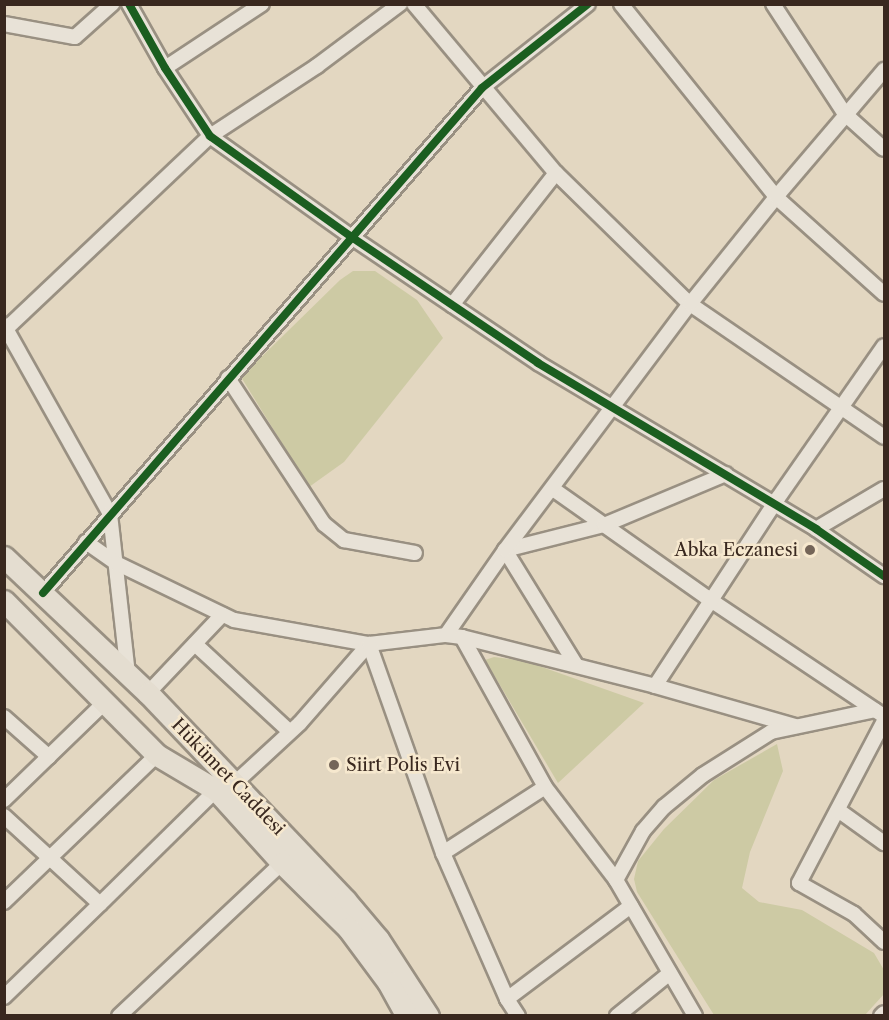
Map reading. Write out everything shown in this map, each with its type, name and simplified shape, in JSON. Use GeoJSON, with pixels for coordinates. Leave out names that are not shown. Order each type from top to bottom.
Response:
{"type":"FeatureCollection","features":[{"type":"Feature","properties":{"kind":"main road","name":"Hükümet Caddesi"},"geometry":{"type":"LineString","coordinates":[[4,557],[148,693],[225,787],[378,939],[428,1016]]}},
{"type":"Feature","properties":{"kind":"main road"},"geometry":{"type":"LineString","coordinates":[[4,601],[157,755],[225,787],[282,863],[348,927],[388,982],[407,1016]]}},
{"type":"Feature","properties":{"kind":"street"},"geometry":{"type":"LineString","coordinates":[[4,24],[75,37],[112,4]]}},
{"type":"Feature","properties":{"kind":"street"},"geometry":{"type":"LineString","coordinates":[[129,4],[165,68],[210,136],[351,236],[538,363],[816,529],[885,576]]}},
{"type":"Feature","properties":{"kind":"street"},"geometry":{"type":"LineString","coordinates":[[165,68],[262,4]]}},
{"type":"Feature","properties":{"kind":"street"},"geometry":{"type":"LineString","coordinates":[[128,675],[110,514],[6,326],[210,136],[317,66],[400,4]]}},
{"type":"Feature","properties":{"kind":"street"},"geometry":{"type":"LineString","coordinates":[[414,4],[482,88],[556,173],[690,304],[885,437]]}},
{"type":"Feature","properties":{"kind":"street"},"geometry":{"type":"LineString","coordinates":[[43,593],[482,88],[588,4]]}},
{"type":"Feature","properties":{"kind":"street"},"geometry":{"type":"LineString","coordinates":[[621,4],[776,197],[885,294]]}},
{"type":"Feature","properties":{"kind":"street"},"geometry":{"type":"LineString","coordinates":[[773,4],[845,114],[885,149]]}},
{"type":"Feature","properties":{"kind":"street"},"geometry":{"type":"LineString","coordinates":[[446,635],[505,550],[690,304],[845,114],[885,70]]}},
{"type":"Feature","properties":{"kind":"street"},"geometry":{"type":"LineString","coordinates":[[452,305],[556,173]]}},
{"type":"Feature","properties":{"kind":"street"},"geometry":{"type":"LineString","coordinates":[[655,686],[774,504],[885,346]]}},
{"type":"Feature","properties":{"kind":"street"},"geometry":{"type":"LineString","coordinates":[[228,378],[324,524],[344,540],[415,553]]}},
{"type":"Feature","properties":{"kind":"street"},"geometry":{"type":"LineString","coordinates":[[505,550],[604,525],[726,474]]}},
{"type":"Feature","properties":{"kind":"street"},"geometry":{"type":"LineString","coordinates":[[553,489],[710,600],[880,713]]}},
{"type":"Feature","properties":{"kind":"street"},"geometry":{"type":"LineString","coordinates":[[816,529],[885,489]]}},
{"type":"Feature","properties":{"kind":"street"},"geometry":{"type":"LineString","coordinates":[[86,542],[116,563],[234,620],[369,644],[446,635],[462,637],[655,686],[795,726]]}},
{"type":"Feature","properties":{"kind":"street"},"geometry":{"type":"LineString","coordinates":[[505,550],[576,665]]}},
{"type":"Feature","properties":{"kind":"street"},"geometry":{"type":"LineString","coordinates":[[148,693],[222,615]]}},
{"type":"Feature","properties":{"kind":"street"},"geometry":{"type":"LineString","coordinates":[[462,637],[545,787],[616,880],[695,1016]]}},
{"type":"Feature","properties":{"kind":"street"},"geometry":{"type":"LineString","coordinates":[[195,644],[290,732]]}},
{"type":"Feature","properties":{"kind":"street"},"geometry":{"type":"LineString","coordinates":[[4,997],[225,787],[290,732],[369,644]]}},
{"type":"Feature","properties":{"kind":"street"},"geometry":{"type":"LineString","coordinates":[[369,644],[443,853],[507,999],[518,1016]]}},
{"type":"Feature","properties":{"kind":"street"},"geometry":{"type":"LineString","coordinates":[[4,800],[105,702]]}},
{"type":"Feature","properties":{"kind":"street"},"geometry":{"type":"LineString","coordinates":[[616,880],[642,831],[664,807],[704,775],[771,732],[880,713]]}},
{"type":"Feature","properties":{"kind":"street"},"geometry":{"type":"LineString","coordinates":[[4,717],[49,757]]}},
{"type":"Feature","properties":{"kind":"street"},"geometry":{"type":"LineString","coordinates":[[885,721],[799,883],[854,914],[885,942]]}},
{"type":"Feature","properties":{"kind":"street"},"geometry":{"type":"LineString","coordinates":[[4,902],[157,755]]}},
{"type":"Feature","properties":{"kind":"street"},"geometry":{"type":"LineString","coordinates":[[443,853],[545,787]]}},
{"type":"Feature","properties":{"kind":"street"},"geometry":{"type":"LineString","coordinates":[[838,810],[885,843]]}},
{"type":"Feature","properties":{"kind":"street"},"geometry":{"type":"LineString","coordinates":[[4,816],[100,904]]}},
{"type":"Feature","properties":{"kind":"street"},"geometry":{"type":"LineString","coordinates":[[119,1016],[282,863]]}},
{"type":"Feature","properties":{"kind":"street"},"geometry":{"type":"LineString","coordinates":[[507,999],[631,906]]}},
{"type":"Feature","properties":{"kind":"street"},"geometry":{"type":"LineString","coordinates":[[617,1016],[670,973]]}},
{"type":"Feature","properties":{"kind":"street"},"geometry":{"type":"LineString","coordinates":[[881,1016],[885,1013]]}},
{"type":"Feature","properties":{"kind":"shaded area"},"geometry":{"type":"Polygon","coordinates":[[[353,271],[375,271],[417,300],[443,338],[344,462],[309,487],[241,377],[340,280],[353,271]]]}},
{"type":"Feature","properties":{"kind":"shaded area"},"geometry":{"type":"Polygon","coordinates":[[[494,657],[525,661],[644,703],[558,783],[485,660],[494,657]]]}},
{"type":"Feature","properties":{"kind":"shaded area"},"geometry":{"type":"Polygon","coordinates":[[[777,744],[783,771],[750,852],[742,888],[759,902],[802,910],[874,953],[884,970],[884,994],[865,1015],[714,1015],[637,892],[634,879],[638,861],[664,829],[714,780],[777,744]]]}},
{"type":"Feature","properties":{"kind":"cycle path"},"geometry":{"type":"LineString","coordinates":[[129,4],[165,68],[210,136],[350,236],[538,363],[816,529],[884,576]]}},
{"type":"Feature","properties":{"kind":"cycle path"},"geometry":{"type":"LineString","coordinates":[[43,593],[482,88],[588,4]]}},
{"type":"Feature","properties":{"kind":"place","name":"Abka Eczanesi"},"geometry":{"type":"Point","coordinates":[810,550]}},
{"type":"Feature","properties":{"kind":"place","name":"Siirt Polis Evi"},"geometry":{"type":"Point","coordinates":[334,765]}}]}
